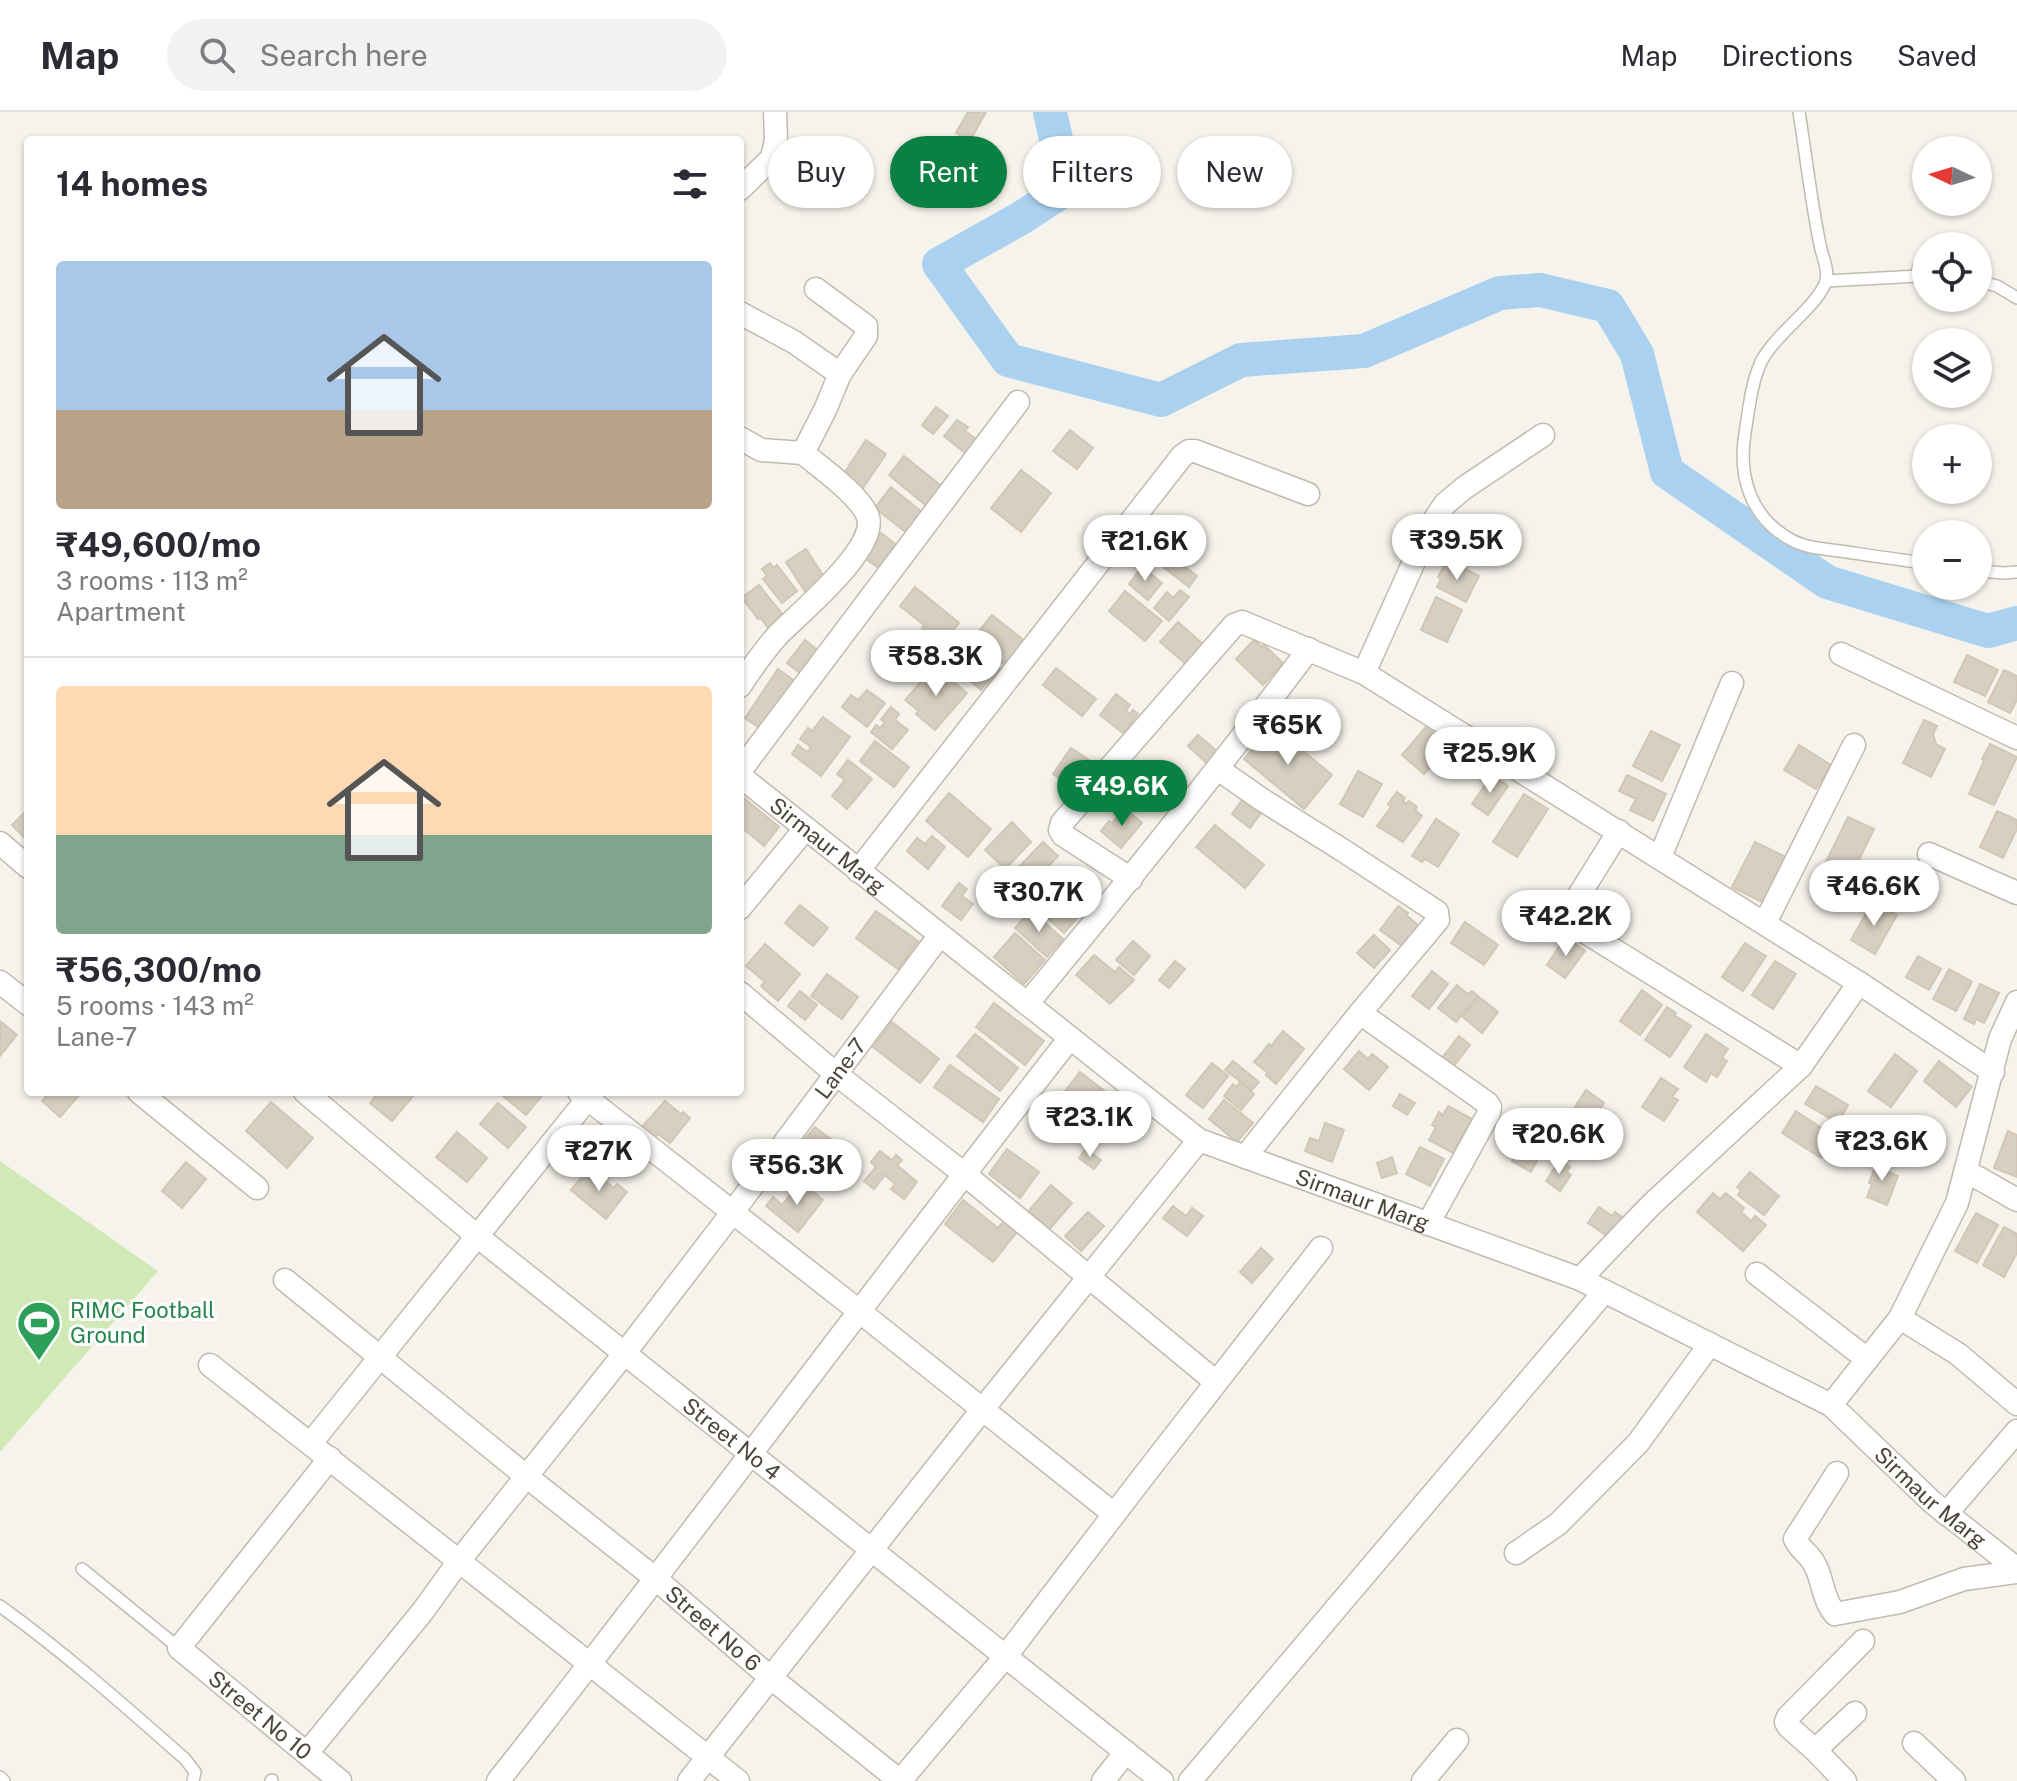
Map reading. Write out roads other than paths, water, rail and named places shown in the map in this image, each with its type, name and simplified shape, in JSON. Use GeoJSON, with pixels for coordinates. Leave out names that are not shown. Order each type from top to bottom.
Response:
{"type":"FeatureCollection","features":[{"type":"Feature","properties":{"kind":"street"},"geometry":{"type":"LineString","coordinates":[[744,185],[772,158],[776,140],[775,112]]}},
{"type":"Feature","properties":{"kind":"street"},"geometry":{"type":"LineString","coordinates":[[803,453],[840,374],[866,336],[866,326],[816,289]]}},
{"type":"Feature","properties":{"kind":"street"},"geometry":{"type":"LineString","coordinates":[[744,315],[794,342],[840,374]]}},
{"type":"Feature","properties":{"kind":"street"},"geometry":{"type":"LineString","coordinates":[[744,769],[1018,402]]}},
{"type":"Feature","properties":{"kind":"street"},"geometry":{"type":"LineString","coordinates":[[1364,673],[1430,526],[1445,504],[1543,435]]}},
{"type":"Feature","properties":{"kind":"street"},"geometry":{"type":"LineString","coordinates":[[744,440],[761,450],[803,453],[861,503],[870,529],[864,543],[838,577],[776,638],[744,680]]}},
{"type":"Feature","properties":{"kind":"street"},"geometry":{"type":"LineString","coordinates":[[858,871],[1182,456],[1195,451],[1308,494]]}},
{"type":"Feature","properties":{"kind":"street"},"geometry":{"type":"LineString","coordinates":[[1131,879],[1063,835],[1060,830],[1062,823],[1234,625],[1242,622],[1364,673],[1765,923],[1993,1072]]}},
{"type":"Feature","properties":{"kind":"street"},"geometry":{"type":"LineString","coordinates":[[1027,1004],[1131,879],[1309,649]]}},
{"type":"Feature","properties":{"kind":"street"},"geometry":{"type":"LineString","coordinates":[[1841,654],[2017,738]]}},
{"type":"Feature","properties":{"kind":"street"},"geometry":{"type":"LineString","coordinates":[[1660,857],[1732,683]]}},
{"type":"Feature","properties":{"kind":"street"},"geometry":{"type":"LineString","coordinates":[[1765,923],[1854,745]]}},
{"type":"Feature","properties":{"kind":"street"},"geometry":{"type":"LineString","coordinates":[[1218,769],[1437,912],[1438,920],[1245,1157]]}},
{"type":"Feature","properties":{"kind":"street","name":"Sirmaur Marg"},"geometry":{"type":"LineString","coordinates":[[744,777],[1199,1140],[1580,1279],[1831,1405],[1932,1502],[2017,1570]]}},
{"type":"Feature","properties":{"kind":"street"},"geometry":{"type":"LineString","coordinates":[[744,903],[805,829]]}},
{"type":"Feature","properties":{"kind":"street"},"geometry":{"type":"LineString","coordinates":[[1619,831],[1568,913],[1569,922],[1801,1066]]}},
{"type":"Feature","properties":{"kind":"street"},"geometry":{"type":"LineString","coordinates":[[0,843],[24,864]]}},
{"type":"Feature","properties":{"kind":"street"},"geometry":{"type":"LineString","coordinates":[[1929,854],[2017,893]]}},
{"type":"Feature","properties":{"kind":"street","name":"Lane-7"},"geometry":{"type":"LineString","coordinates":[[307,1753],[423,1611],[459,1561],[624,1354],[940,935]]}},
{"type":"Feature","properties":{"kind":"street"},"geometry":{"type":"LineString","coordinates":[[0,982],[24,1001]]}},
{"type":"Feature","properties":{"kind":"street"},"geometry":{"type":"LineString","coordinates":[[1580,1279],[1651,1205],[1801,1066],[1859,983]]}},
{"type":"Feature","properties":{"kind":"street"},"geometry":{"type":"LineString","coordinates":[[744,996],[1216,1382]]}},
{"type":"Feature","properties":{"kind":"street"},"geometry":{"type":"LineString","coordinates":[[1831,1405],[1900,1318],[1957,1203],[1993,1072],[2009,1042],[2017,1002]]}},
{"type":"Feature","properties":{"kind":"street"},"geometry":{"type":"LineString","coordinates":[[1360,1013],[1490,1107],[1428,1224]]}},
{"type":"Feature","properties":{"kind":"street"},"geometry":{"type":"LineString","coordinates":[[498,1781],[751,1455],[963,1173],[1070,1038]]}},
{"type":"Feature","properties":{"kind":"street"},"geometry":{"type":"LineString","coordinates":[[144,1096],[257,1188]]}},
{"type":"Feature","properties":{"kind":"street","name":"Street No 4"},"geometry":{"type":"LineString","coordinates":[[310,1096],[477,1236],[1162,1781]]}},
{"type":"Feature","properties":{"kind":"street"},"geometry":{"type":"LineString","coordinates":[[311,1443],[585,1096]]}},
{"type":"Feature","properties":{"kind":"street"},"geometry":{"type":"LineString","coordinates":[[587,1096],[1114,1514]]}},
{"type":"Feature","properties":{"kind":"street"},"geometry":{"type":"LineString","coordinates":[[689,1781],[1199,1140]]}},
{"type":"Feature","properties":{"kind":"street"},"geometry":{"type":"LineString","coordinates":[[1966,1171],[2017,1200]]}},
{"type":"Feature","properties":{"kind":"street"},"geometry":{"type":"LineString","coordinates":[[900,1781],[1005,1657],[1321,1248]]}},
{"type":"Feature","properties":{"kind":"street"},"geometry":{"type":"LineString","coordinates":[[1757,1274],[1867,1359]]}},
{"type":"Feature","properties":{"kind":"street","name":"Street No 6"},"geometry":{"type":"LineString","coordinates":[[285,1280],[656,1579],[771,1678],[900,1781]]}},
{"type":"Feature","properties":{"kind":"street"},"geometry":{"type":"LineString","coordinates":[[1190,1781],[1604,1292]]}},
{"type":"Feature","properties":{"kind":"street"},"geometry":{"type":"LineString","coordinates":[[1900,1318],[1958,1354],[2017,1404]]}},
{"type":"Feature","properties":{"kind":"street"},"geometry":{"type":"LineString","coordinates":[[1516,1553],[1558,1524],[1638,1443],[1710,1344]]}},
{"type":"Feature","properties":{"kind":"street"},"geometry":{"type":"LineString","coordinates":[[210,1365],[738,1781]]}},
{"type":"Feature","properties":{"kind":"street"},"geometry":{"type":"LineString","coordinates":[[1946,1514],[2014,1439]]}},
{"type":"Feature","properties":{"kind":"street"},"geometry":{"type":"LineString","coordinates":[[179,1648],[330,1458]]}},
{"type":"Feature","properties":{"kind":"street"},"geometry":{"type":"LineString","coordinates":[[1837,1473],[1795,1539],[1816,1566],[1827,1601],[1835,1614],[1900,1602],[1964,1579],[2017,1570]]}},
{"type":"Feature","properties":{"kind":"street"},"geometry":{"type":"LineString","coordinates":[[1845,1781],[1786,1722],[1863,1641]]}},
{"type":"Feature","properties":{"kind":"street","name":"Street No 10"},"geometry":{"type":"LineString","coordinates":[[179,1648],[340,1781]]}},
{"type":"Feature","properties":{"kind":"street"},"geometry":{"type":"LineString","coordinates":[[1815,1750],[1855,1713]]}},
{"type":"Feature","properties":{"kind":"street"},"geometry":{"type":"LineString","coordinates":[[1423,1781],[1457,1740]]}},
{"type":"Feature","properties":{"kind":"street"},"geometry":{"type":"LineString","coordinates":[[1914,1743],[1954,1781]]}},
{"type":"Feature","properties":{"kind":"street"},"geometry":{"type":"LineString","coordinates":[[1103,1781],[1126,1752]]}},
{"type":"Feature","properties":{"kind":"lane"},"geometry":{"type":"LineString","coordinates":[[1799,112],[1826,281],[1817,296],[1761,361],[1753,386],[1743,443],[1743,476],[1751,499],[1766,521],[1789,539],[1812,547],[1912,561]]}},
{"type":"Feature","properties":{"kind":"lane"},"geometry":{"type":"LineString","coordinates":[[1826,281],[1912,276]]}},
{"type":"Feature","properties":{"kind":"lane"},"geometry":{"type":"LineString","coordinates":[[1992,285],[2017,298]]}},
{"type":"Feature","properties":{"kind":"lane"},"geometry":{"type":"LineString","coordinates":[[1992,572],[2017,572]]}},
{"type":"Feature","properties":{"kind":"lane"},"geometry":{"type":"LineString","coordinates":[[82,1569],[179,1648]]}},
{"type":"Feature","properties":{"kind":"lane"},"geometry":{"type":"LineString","coordinates":[[0,1606],[86,1673],[185,1759],[195,1772],[193,1781]]}},
{"type":"Feature","properties":{"kind":"waterway"},"geometry":{"type":"LineString","coordinates":[[1050,112],[1067,188],[939,264],[1008,360],[1161,400],[1241,360],[1364,351],[1500,293],[1540,290],[1608,306],[1637,354],[1667,472],[1827,582],[1988,631],[2017,623]]}},
{"type":"Feature","properties":{"kind":"place","name":"RIMC Football Ground"},"geometry":{"type":"Point","coordinates":[39,1362]}}]}
